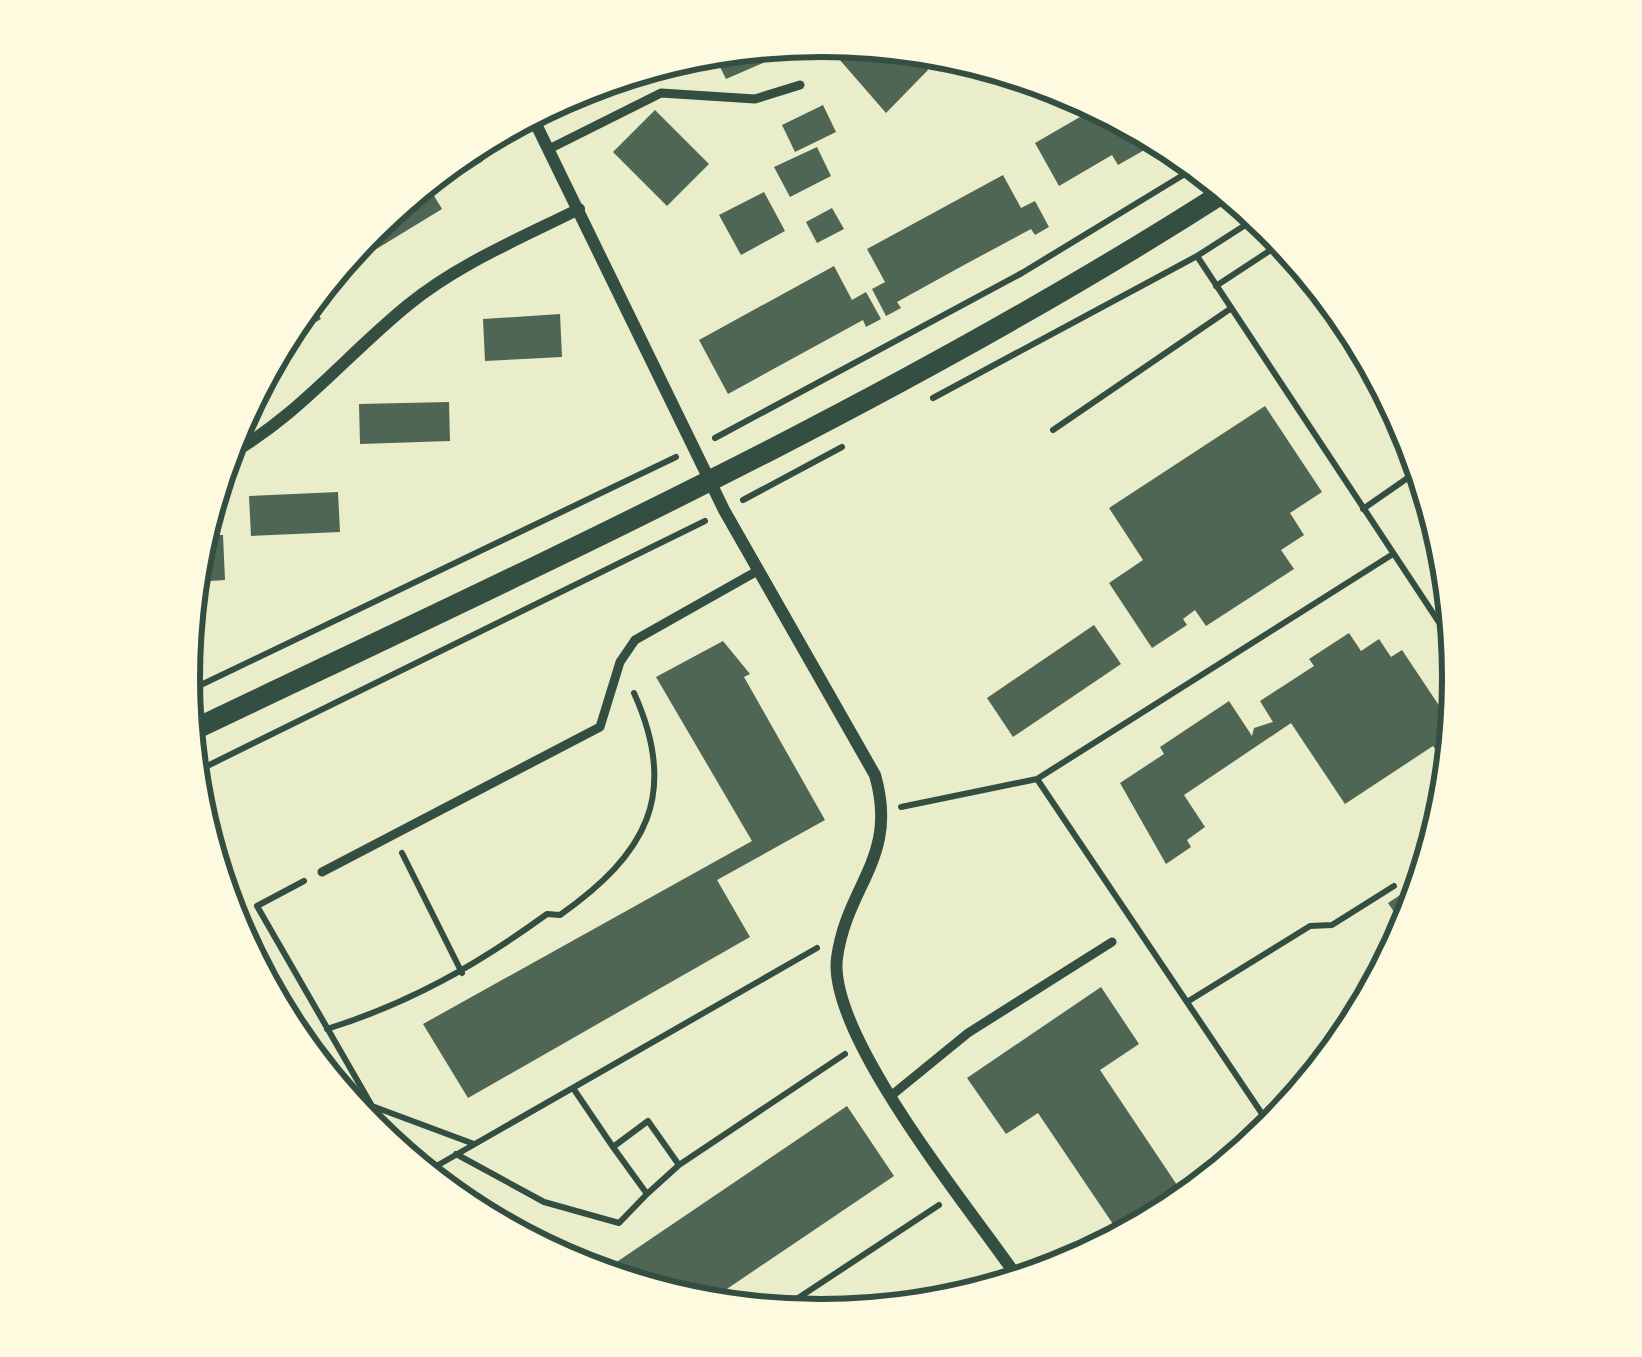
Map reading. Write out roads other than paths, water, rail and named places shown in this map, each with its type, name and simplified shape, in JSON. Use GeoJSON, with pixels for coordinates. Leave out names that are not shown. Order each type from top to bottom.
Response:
{"type":"FeatureCollection","features":[{"type":"Feature","properties":{"kind":"street"},"geometry":{"type":"LineString","coordinates":[[538,125],[709,481],[875,776],[885,810],[882,839],[841,934],[838,995],[858,1046],[1012,1270]]}},
{"type":"Feature","properties":{"kind":"street"},"geometry":{"type":"LineString","coordinates":[[202,726],[709,481],[985,338],[1215,198]]}},
{"type":"Feature","properties":{"kind":"street"},"geometry":{"type":"LineString","coordinates":[[245,447],[312,397],[410,304],[491,253],[578,209]]}},
{"type":"Feature","properties":{"kind":"lane"},"geometry":{"type":"LineString","coordinates":[[549,149],[661,93],[755,99],[800,86]]}},
{"type":"Feature","properties":{"kind":"lane"},"geometry":{"type":"LineString","coordinates":[[322,872],[600,727],[620,662],[635,640],[759,570]]}},
{"type":"Feature","properties":{"kind":"lane"},"geometry":{"type":"LineString","coordinates":[[892,1095],[968,1034],[1112,942]]}}]}
